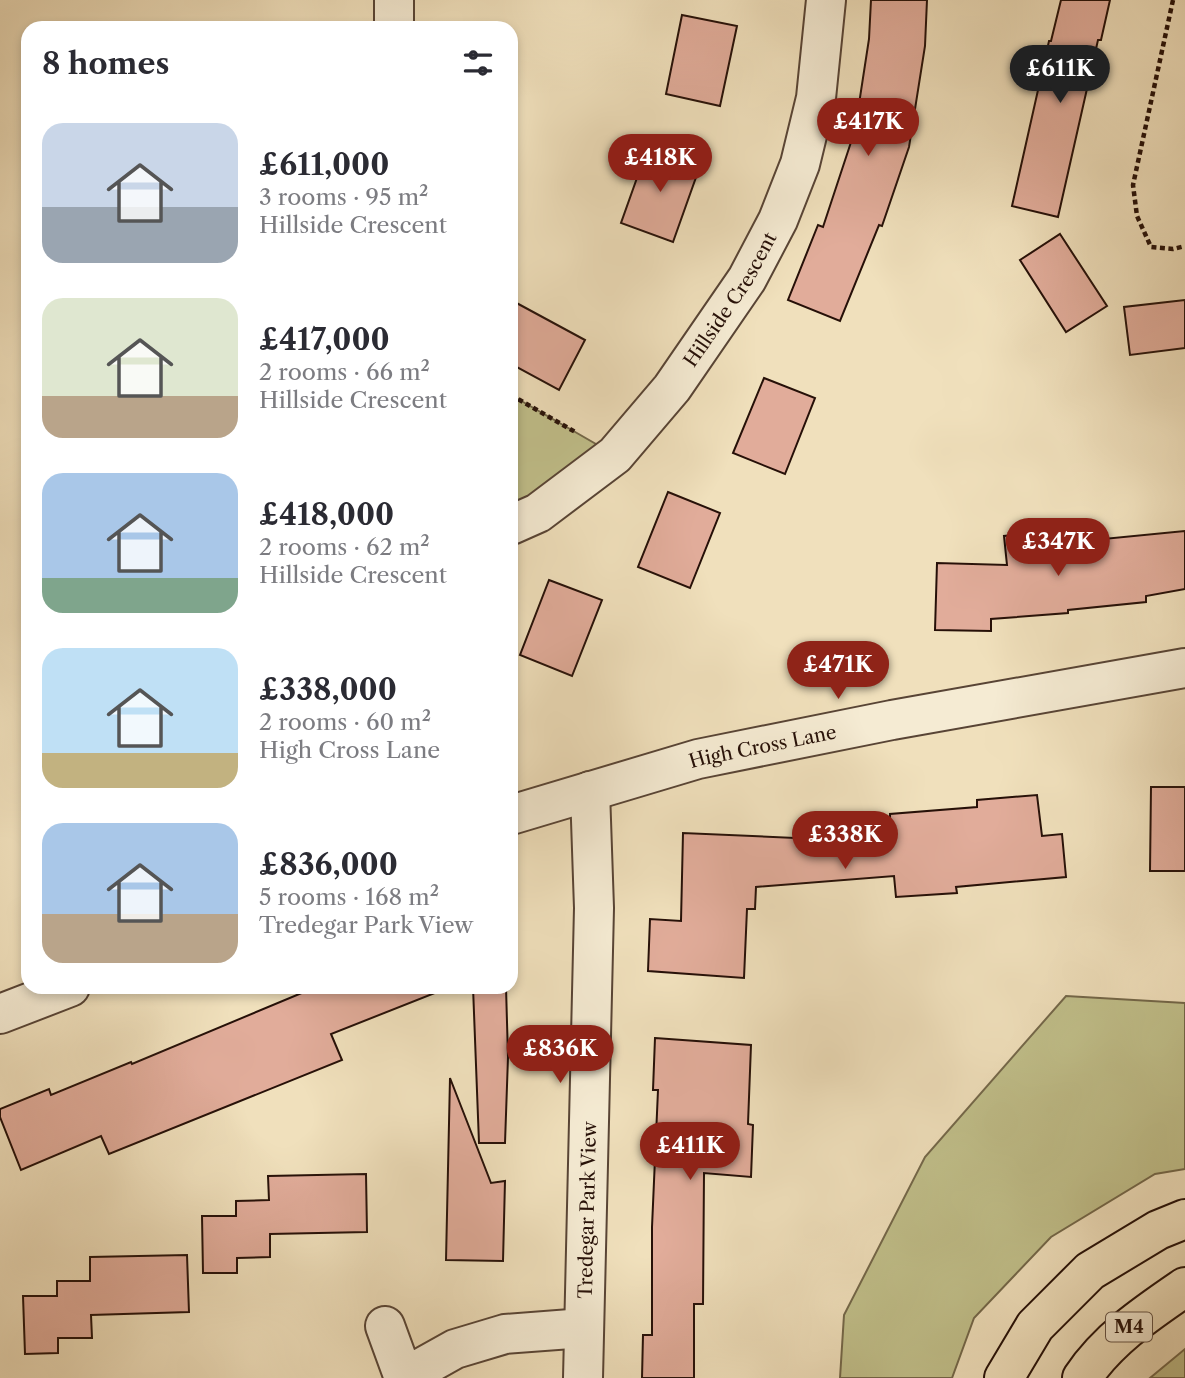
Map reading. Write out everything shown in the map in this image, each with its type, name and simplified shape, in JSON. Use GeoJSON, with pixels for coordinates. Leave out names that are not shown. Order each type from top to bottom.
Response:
{"type":"FeatureCollection","features":[{"type":"Feature","properties":{"kind":"highway"},"geometry":{"type":"LineString","coordinates":[[1004,1378],[1035,1326],[1090,1271],[1158,1230],[1185,1219]]}},
{"type":"Feature","properties":{"kind":"highway","name":"M4"},"geometry":{"type":"LineString","coordinates":[[1082,1378],[1093,1361],[1135,1321],[1185,1287]]}},
{"type":"Feature","properties":{"kind":"street"},"geometry":{"type":"LineString","coordinates":[[394,0],[394,21]]}},
{"type":"Feature","properties":{"kind":"street","name":"Hillside Crescent"},"geometry":{"type":"LineString","coordinates":[[518,522],[538,513],[615,455],[672,388],[747,279],[778,220],[800,164],[816,98],[826,0]]}},
{"type":"Feature","properties":{"kind":"street","name":"High Cross Lane"},"geometry":{"type":"LineString","coordinates":[[518,813],[698,759],[892,720],[1185,668]]}},
{"type":"Feature","properties":{"kind":"street","name":"Tredegar Park View"},"geometry":{"type":"LineString","coordinates":[[583,1378],[594,908],[590,791]]}},
{"type":"Feature","properties":{"kind":"street"},"geometry":{"type":"LineString","coordinates":[[0,1014],[53,994]]}},
{"type":"Feature","properties":{"kind":"street"},"geometry":{"type":"LineString","coordinates":[[385,1326],[403,1378],[455,1349],[505,1334],[584,1328]]}},
{"type":"Feature","properties":{"kind":"path"},"geometry":{"type":"LineString","coordinates":[[1173,0],[1133,185],[1137,216],[1151,247],[1173,249],[1185,246]]}},
{"type":"Feature","properties":{"kind":"path"},"geometry":{"type":"LineString","coordinates":[[518,399],[615,455]]}},
{"type":"Feature","properties":{"kind":"shaded area"},"geometry":{"type":"Polygon","coordinates":[[[518,399],[615,455],[518,520],[518,399]]]}},
{"type":"Feature","properties":{"kind":"shaded area"},"geometry":{"type":"Polygon","coordinates":[[[1066,996],[1185,1003],[1185,1169],[1155,1174],[1051,1237],[974,1318],[952,1378],[840,1378],[844,1315],[925,1157],[1066,996]]]}},
{"type":"Feature","properties":{"kind":"shaded area"},"geometry":{"type":"Polygon","coordinates":[[[1185,1349],[1185,1378],[1150,1378],[1185,1349]]]}},
{"type":"Feature","properties":{"kind":"building"},"geometry":{"type":"Polygon","coordinates":[[[871,0],[927,0],[925,46],[909,147],[882,226],[879,225],[840,321],[788,300],[818,225],[823,227],[855,130],[869,39],[871,0]]]}},
{"type":"Feature","properties":{"kind":"building"},"geometry":{"type":"Polygon","coordinates":[[[1061,0],[1110,0],[1101,40],[1098,40],[1058,217],[1012,206],[1049,41],[1061,0]]]}},
{"type":"Feature","properties":{"kind":"building"},"geometry":{"type":"Polygon","coordinates":[[[682,15],[737,26],[720,106],[666,94],[682,15]]]}},
{"type":"Feature","properties":{"kind":"building"},"geometry":{"type":"Polygon","coordinates":[[[648,147],[700,166],[673,242],[621,223],[648,147]]]}},
{"type":"Feature","properties":{"kind":"building"},"geometry":{"type":"Polygon","coordinates":[[[1060,234],[1107,306],[1066,332],[1020,260],[1060,234]]]}},
{"type":"Feature","properties":{"kind":"building"},"geometry":{"type":"Polygon","coordinates":[[[1185,300],[1185,348],[1130,355],[1124,307],[1185,300]]]}},
{"type":"Feature","properties":{"kind":"building"},"geometry":{"type":"Polygon","coordinates":[[[518,304],[585,340],[559,390],[518,368],[518,304]]]}},
{"type":"Feature","properties":{"kind":"building"},"geometry":{"type":"Polygon","coordinates":[[[764,378],[815,398],[785,474],[733,453],[764,378]]]}},
{"type":"Feature","properties":{"kind":"building"},"geometry":{"type":"Polygon","coordinates":[[[668,492],[720,513],[690,588],[638,567],[668,492]]]}},
{"type":"Feature","properties":{"kind":"building"},"geometry":{"type":"Polygon","coordinates":[[[1062,531],[1063,543],[1185,531],[1185,589],[1146,596],[1146,602],[1068,610],[1068,613],[991,619],[991,631],[935,630],[937,563],[1007,565],[1004,536],[1062,531]]]}},
{"type":"Feature","properties":{"kind":"building"},"geometry":{"type":"Polygon","coordinates":[[[549,580],[602,600],[572,676],[520,655],[549,580]]]}},
{"type":"Feature","properties":{"kind":"building"},"geometry":{"type":"Polygon","coordinates":[[[1151,787],[1185,787],[1185,871],[1150,871],[1151,787]]]}},
{"type":"Feature","properties":{"kind":"building"},"geometry":{"type":"Polygon","coordinates":[[[1037,795],[1042,836],[1062,834],[1066,877],[956,887],[957,893],[896,897],[894,876],[756,887],[755,909],[747,909],[744,978],[648,971],[650,919],[681,921],[683,833],[795,838],[795,829],[890,822],[890,814],[977,807],[977,800],[1037,795]]]}},
{"type":"Feature","properties":{"kind":"building"},"geometry":{"type":"Polygon","coordinates":[[[299,994],[432,994],[331,1034],[342,1060],[109,1154],[101,1136],[21,1170],[0,1117],[0,1109],[49,1089],[51,1095],[131,1062],[132,1064],[299,994]]]}},
{"type":"Feature","properties":{"kind":"building"},"geometry":{"type":"Polygon","coordinates":[[[473,994],[506,994],[508,1057],[505,1143],[479,1143],[473,994]]]}},
{"type":"Feature","properties":{"kind":"building"},"geometry":{"type":"Polygon","coordinates":[[[655,1038],[751,1045],[748,1124],[753,1125],[751,1177],[704,1173],[703,1304],[694,1304],[694,1378],[642,1378],[643,1335],[652,1335],[652,1227],[658,1090],[653,1090],[655,1038]]]}},
{"type":"Feature","properties":{"kind":"building"},"geometry":{"type":"Polygon","coordinates":[[[450,1078],[491,1183],[505,1181],[503,1261],[446,1260],[450,1078]]]}},
{"type":"Feature","properties":{"kind":"building"},"geometry":{"type":"Polygon","coordinates":[[[366,1174],[367,1232],[270,1234],[270,1257],[237,1258],[237,1273],[203,1273],[202,1216],[236,1216],[236,1201],[269,1200],[268,1176],[366,1174]]]}},
{"type":"Feature","properties":{"kind":"building"},"geometry":{"type":"Polygon","coordinates":[[[187,1255],[189,1312],[91,1315],[92,1338],[58,1338],[58,1353],[25,1354],[23,1296],[57,1296],[57,1281],[90,1281],[90,1257],[187,1255]]]}}]}
